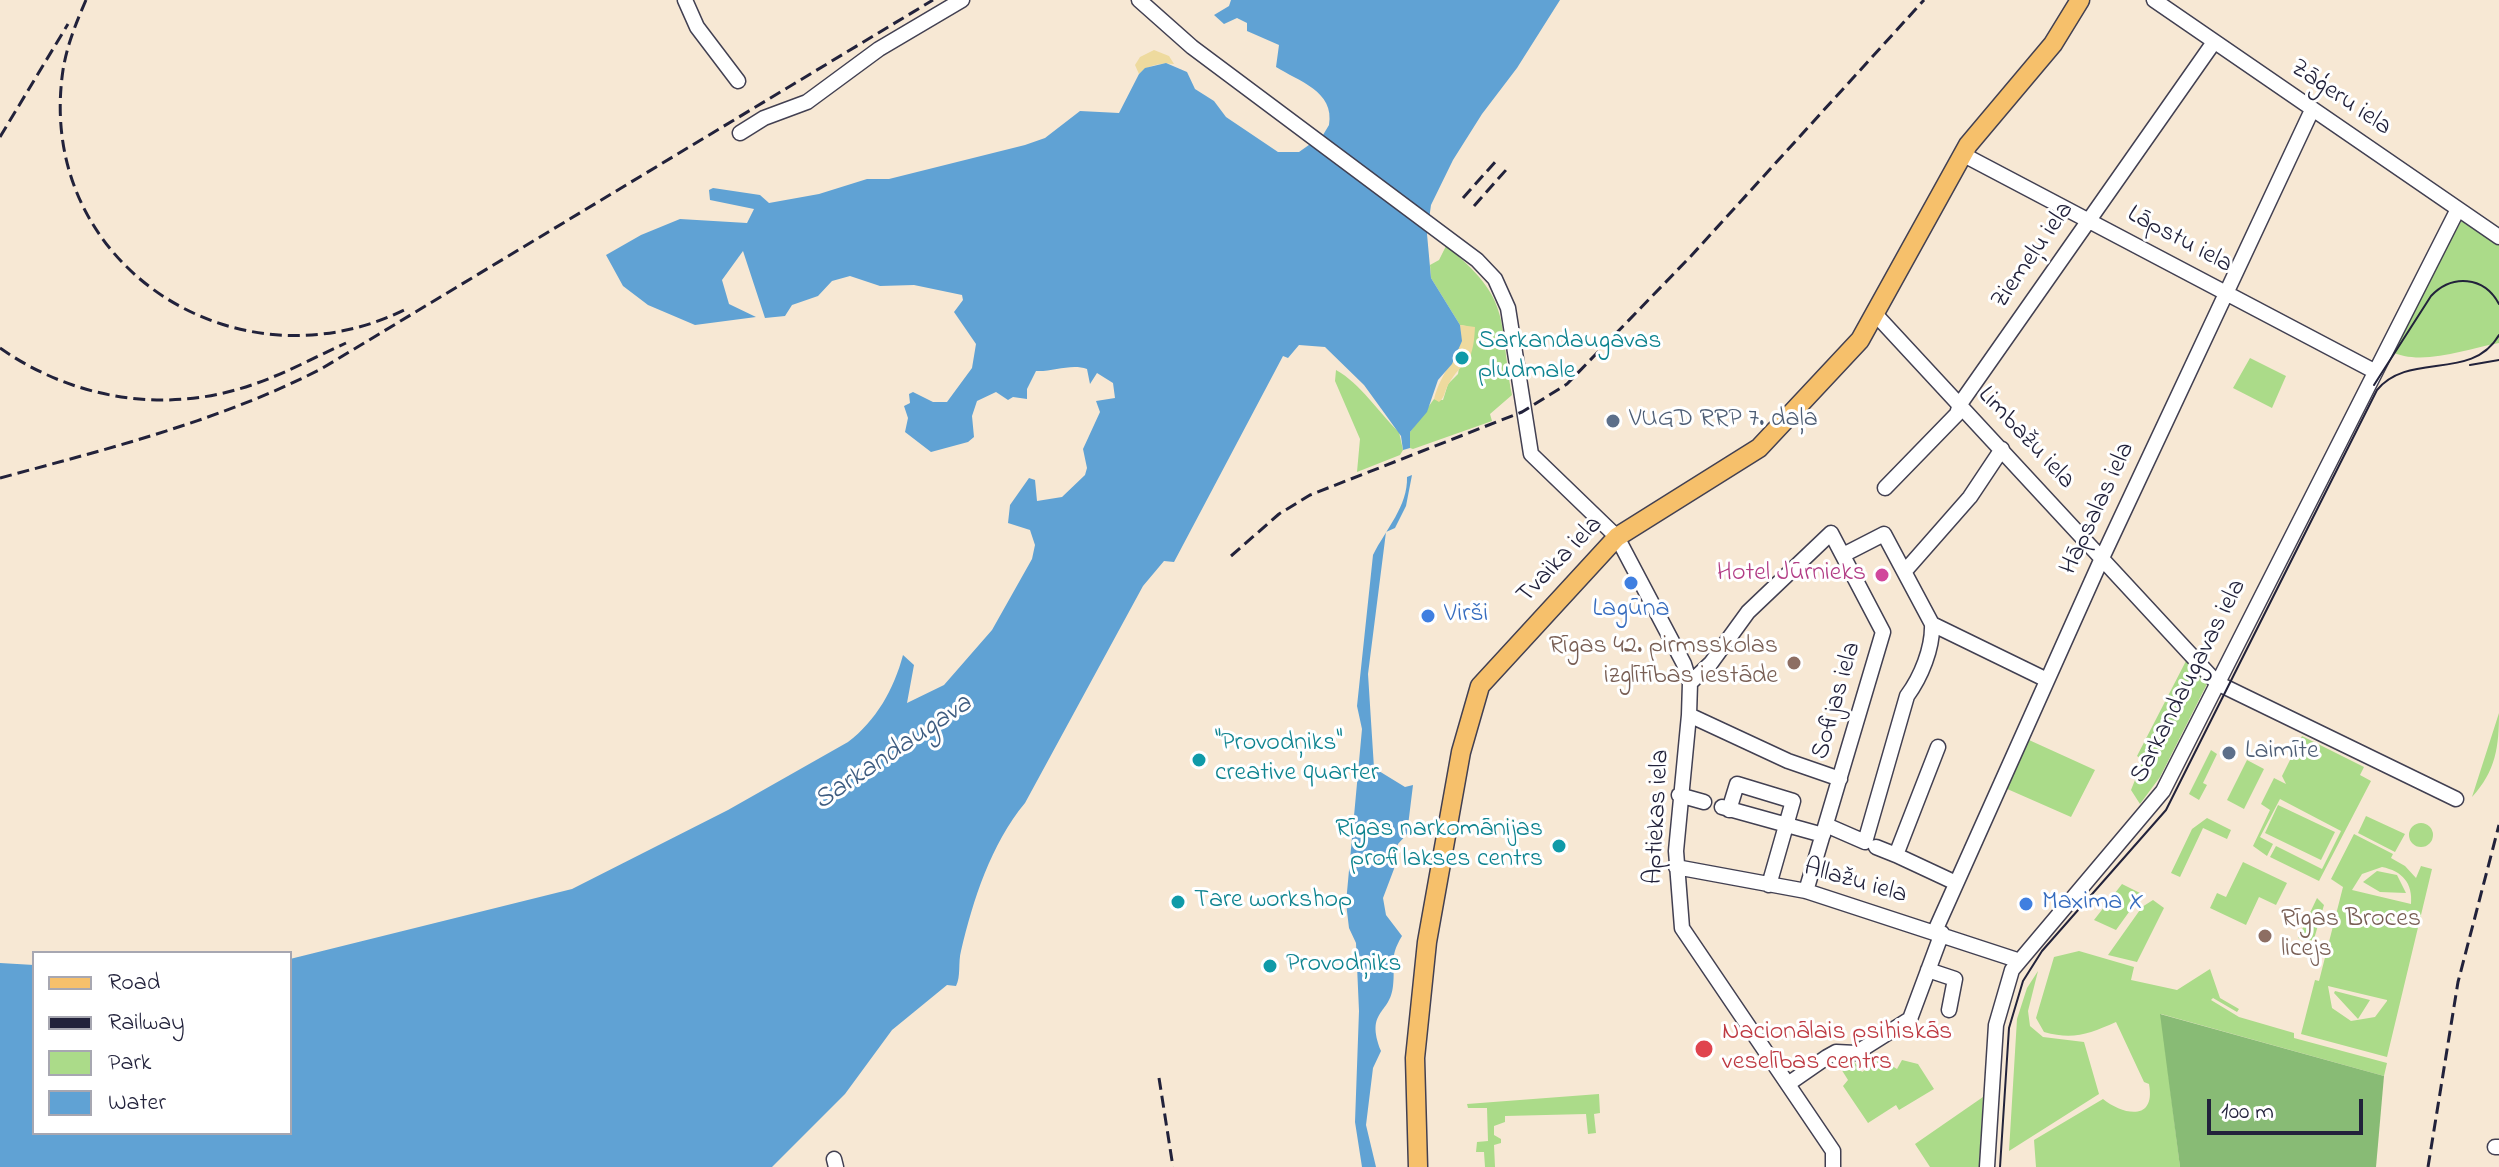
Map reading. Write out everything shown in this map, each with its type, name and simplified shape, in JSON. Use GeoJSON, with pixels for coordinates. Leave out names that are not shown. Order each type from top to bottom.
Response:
{"type":"FeatureCollection","features":[{"type":"Feature","properties":{"kind":"main road","name":"Tvaika iela"},"geometry":{"type":"LineString","coordinates":[[1418,1167],[1415,1058],[1427,942],[1453,794],[1476,695],[1488,677],[1617,537],[1759,448],[1825,380],[1877,316],[1962,154],[2053,44],[2080,0]]}},
{"type":"Feature","properties":{"kind":"street"},"geometry":{"type":"LineString","coordinates":[[740,133],[764,118],[807,102],[879,49],[962,0]]}},
{"type":"Feature","properties":{"kind":"street","name":"Aptiekas iela"},"geometry":{"type":"LineString","coordinates":[[1139,0],[1180,38],[1490,272],[1508,308],[1531,454],[1617,537],[1677,647],[1690,683],[1679,795],[1676,867],[1682,928],[1833,1151],[1833,1167]]}},
{"type":"Feature","properties":{"kind":"street","name":"Zāģeru iela"},"geometry":{"type":"LineString","coordinates":[[2154,0],[2499,237]]}},
{"type":"Feature","properties":{"kind":"street"},"geometry":{"type":"LineString","coordinates":[[690,1],[697,27],[738,81]]}},
{"type":"Feature","properties":{"kind":"street","name":"Ziemeļu iela"},"geometry":{"type":"LineString","coordinates":[[1885,488],[1957,414],[1960,404],[2214,42]]}},
{"type":"Feature","properties":{"kind":"street","name":"Hāpsalas iela"},"geometry":{"type":"LineString","coordinates":[[1788,1084],[1836,1052],[1856,1053],[1910,1019],[1956,883],[2102,558],[2312,110]]}},
{"type":"Feature","properties":{"kind":"street","name":"Lāpstu iela"},"geometry":{"type":"LineString","coordinates":[[1962,154],[2374,371]]}},
{"type":"Feature","properties":{"kind":"street","name":"Sarkandaugavas iela"},"geometry":{"type":"LineString","coordinates":[[1987,1167],[1996,1025],[2005,986],[2017,960],[2154,803],[2458,209]]}},
{"type":"Feature","properties":{"kind":"street","name":"Limbažu iela"},"geometry":{"type":"LineString","coordinates":[[1877,316],[2217,683],[2456,799]]}},
{"type":"Feature","properties":{"kind":"street"},"geometry":{"type":"LineString","coordinates":[[1905,571],[1970,497],[2002,449]]}},
{"type":"Feature","properties":{"kind":"street","name":"Sofijas iela"},"geometry":{"type":"LineString","coordinates":[[1690,683],[1711,663],[1748,612],[1831,533],[1845,554],[1883,632],[1806,891]]}},
{"type":"Feature","properties":{"kind":"street"},"geometry":{"type":"LineString","coordinates":[[1769,885],[1785,827],[1793,801],[1737,784],[1726,808],[1785,827],[1825,830],[1865,842],[1907,696],[1917,682],[1932,636],[1932,624],[1884,534],[1845,554]]}},
{"type":"Feature","properties":{"kind":"street"},"geometry":{"type":"LineString","coordinates":[[1932,624],[2047,680]]}},
{"type":"Feature","properties":{"kind":"street"},"geometry":{"type":"LineString","coordinates":[[1689,715],[1788,761],[1840,779]]}},
{"type":"Feature","properties":{"kind":"street"},"geometry":{"type":"LineString","coordinates":[[1896,855],[1938,747]]}},
{"type":"Feature","properties":{"kind":"street"},"geometry":{"type":"LineString","coordinates":[[1679,795],[1704,802]]}},
{"type":"Feature","properties":{"kind":"street"},"geometry":{"type":"LineString","coordinates":[[1876,847],[1956,883]]}},
{"type":"Feature","properties":{"kind":"street","name":"Allažu iela"},"geometry":{"type":"LineString","coordinates":[[1676,867],[1806,891],[2017,960]]}},
{"type":"Feature","properties":{"kind":"street"},"geometry":{"type":"LineString","coordinates":[[1928,970],[1955,979],[1949,1010]]}},
{"type":"Feature","properties":{"kind":"green space"},"geometry":{"type":"Polygon","coordinates":[[[2462,220],[2499,242],[2499,343],[2429,357],[2390,351],[2462,220]]]}},
{"type":"Feature","properties":{"kind":"green space"},"geometry":{"type":"Polygon","coordinates":[[[1446,246],[1483,281],[1493,297],[1503,328],[1512,395],[1490,414],[1492,421],[1413,449],[1410,448],[1410,432],[1434,399],[1443,400],[1448,384],[1458,374],[1466,326],[1460,325],[1431,278],[1430,265],[1439,260],[1446,246]]]}},
{"type":"Feature","properties":{"kind":"green space"},"geometry":{"type":"Polygon","coordinates":[[[2250,358],[2286,376],[2272,408],[2233,388],[2250,358]]]}},
{"type":"Feature","properties":{"kind":"green space"},"geometry":{"type":"Polygon","coordinates":[[[1336,370],[1361,390],[1399,432],[1403,450],[1400,455],[1357,472],[1360,439],[1335,381],[1336,370]]]}},
{"type":"Feature","properties":{"kind":"green space"},"geometry":{"type":"Polygon","coordinates":[[[2187,659],[2208,682],[2160,777],[2140,804],[2131,790],[2143,760],[2137,756],[2187,659]]]}},
{"type":"Feature","properties":{"kind":"green space"},"geometry":{"type":"Polygon","coordinates":[[[2499,713],[2491,768],[2472,797],[2499,713]]]}},
{"type":"Feature","properties":{"kind":"green space"},"geometry":{"type":"Polygon","coordinates":[[[2302,736],[2364,767],[2360,775],[2371,781],[2319,881],[2270,857],[2276,846],[2322,869],[2341,831],[2280,799],[2260,837],[2273,844],[2267,856],[2253,846],[2270,810],[2261,804],[2274,778],[2286,784],[2282,776],[2302,736]]]}},
{"type":"Feature","properties":{"kind":"green space"},"geometry":{"type":"Polygon","coordinates":[[[2029,740],[2095,770],[2071,817],[2005,788],[2029,740]]]}},
{"type":"Feature","properties":{"kind":"green space"},"geometry":{"type":"Polygon","coordinates":[[[2211,750],[2217,754],[2203,783],[2207,785],[2199,800],[2189,794],[2211,750]]]}},
{"type":"Feature","properties":{"kind":"green space"},"geometry":{"type":"Polygon","coordinates":[[[2247,760],[2264,769],[2244,809],[2227,800],[2247,760]]]}},
{"type":"Feature","properties":{"kind":"green space"},"geometry":{"type":"Polygon","coordinates":[[[2278,805],[2335,832],[2321,860],[2265,833],[2278,805]]]}},
{"type":"Feature","properties":{"kind":"green space"},"geometry":{"type":"Polygon","coordinates":[[[2366,816],[2405,834],[2395,852],[2358,833],[2366,816]]]}},
{"type":"Feature","properties":{"kind":"green space"},"geometry":{"type":"Polygon","coordinates":[[[2207,818],[2231,830],[2227,839],[2203,828],[2180,877],[2171,873],[2192,829],[2207,818]]]}},
{"type":"Feature","properties":{"kind":"green space"},"geometry":{"type":"Polygon","coordinates":[[[2421,823],[2430,826],[2433,835],[2430,844],[2421,847],[2412,844],[2409,835],[2412,826],[2421,823]]]}},
{"type":"Feature","properties":{"kind":"green space"},"geometry":{"type":"Polygon","coordinates":[[[2354,834],[2393,854],[2391,858],[2405,866],[2416,878],[2421,866],[2432,869],[2387,1057],[2301,1034],[2315,980],[2319,981],[2343,887],[2331,879],[2354,834]],[[2382,867],[2362,874],[2352,890],[2411,904],[2405,879],[2382,867]],[[2328,986],[2332,1008],[2351,1021],[2375,1017],[2387,1001],[2387,1000],[2328,986]]]}},
{"type":"Feature","properties":{"kind":"green space"},"geometry":{"type":"Polygon","coordinates":[[[2243,862],[2287,883],[2276,905],[2259,897],[2246,925],[2210,908],[2217,893],[2226,897],[2243,862]]]}},
{"type":"Feature","properties":{"kind":"green space"},"geometry":{"type":"Polygon","coordinates":[[[2377,871],[2397,875],[2406,893],[2380,892],[2363,882],[2377,871]]]}},
{"type":"Feature","properties":{"kind":"green space"},"geometry":{"type":"Polygon","coordinates":[[[2122,884],[2142,894],[2116,930],[2094,920],[2122,884]]]}},
{"type":"Feature","properties":{"kind":"green space"},"geometry":{"type":"Polygon","coordinates":[[[2317,898],[2324,905],[2314,939],[2308,942],[2298,938],[2317,898]]]}},
{"type":"Feature","properties":{"kind":"green space"},"geometry":{"type":"Polygon","coordinates":[[[2153,900],[2164,908],[2137,962],[2108,955],[2142,907],[2153,900]]]}},
{"type":"Feature","properties":{"kind":"green space"},"geometry":{"type":"Polygon","coordinates":[[[2079,951],[2134,967],[2131,980],[2177,990],[2210,969],[2220,998],[2239,1009],[2237,1012],[2213,998],[2211,1000],[2239,1017],[2294,1033],[2294,1038],[2387,1063],[2384,1076],[2161,1014],[2180,1167],[2036,1167],[2034,1140],[2103,1099],[2120,1109],[2136,1112],[2148,1105],[2150,1096],[2149,1084],[2144,1082],[2116,1022],[2089,1033],[2064,1036],[2044,1032],[2036,1018],[2054,957],[2079,951]]]}},
{"type":"Feature","properties":{"kind":"green space"},"geometry":{"type":"Polygon","coordinates":[[[2038,971],[2028,1011],[2030,1026],[2043,1037],[2084,1042],[2099,1094],[2009,1151],[2017,1019],[2027,988],[2038,971]]]}},
{"type":"Feature","properties":{"kind":"green space"},"geometry":{"type":"Polygon","coordinates":[[[2334,993],[2370,1000],[2358,1019],[2334,993]]]}},
{"type":"Feature","properties":{"kind":"green space"},"geometry":{"type":"Polygon","coordinates":[[[2160,1014],[2384,1076],[2376,1167],[2180,1167],[2160,1014]]]}},
{"type":"Feature","properties":{"kind":"green space"},"geometry":{"type":"Polygon","coordinates":[[[1849,1055],[1862,1072],[1881,1059],[1897,1069],[1902,1060],[1918,1064],[1934,1089],[1899,1110],[1896,1105],[1868,1123],[1843,1086],[1848,1080],[1838,1064],[1840,1058],[1849,1055]]]}},
{"type":"Feature","properties":{"kind":"green space"},"geometry":{"type":"Polygon","coordinates":[[[1599,1094],[1600,1113],[1594,1114],[1596,1133],[1588,1134],[1586,1114],[1505,1116],[1505,1122],[1494,1126],[1494,1135],[1501,1139],[1501,1143],[1494,1145],[1495,1167],[1485,1167],[1484,1152],[1476,1152],[1477,1142],[1488,1141],[1487,1108],[1468,1108],[1467,1104],[1599,1094]]]}},
{"type":"Feature","properties":{"kind":"green space"},"geometry":{"type":"Polygon","coordinates":[[[1983,1097],[1979,1167],[1930,1167],[1915,1144],[1983,1097]]]}},
{"type":"Feature","properties":{"kind":"sand"},"geometry":{"type":"Polygon","coordinates":[[[1154,50],[1169,56],[1174,64],[1155,65],[1139,74],[1135,65],[1140,57],[1154,50]]]}},
{"type":"Feature","properties":{"kind":"sand","name":"Sarkandaugavas pludmale"},"geometry":{"type":"Polygon","coordinates":[[[1460,325],[1475,327],[1472,350],[1439,402],[1434,399],[1455,353],[1460,325]]]}},
{"type":"Feature","properties":{"kind":"water","name":"Sarkandaugava"},"geometry":{"type":"Polygon","coordinates":[[[1231,0],[1560,0],[1453,160],[1431,205],[1427,234],[1431,278],[1460,325],[1462,341],[1452,364],[1438,380],[1427,412],[1410,432],[1410,448],[1403,450],[1401,436],[1364,385],[1325,347],[1299,345],[1288,358],[1283,356],[1174,562],[1164,561],[1143,586],[1025,803],[1002,836],[971,912],[956,986],[947,985],[892,1030],[845,1094],[772,1167],[0,1167],[0,963],[32,965],[32,1135],[292,1135],[292,959],[572,889],[728,810],[848,742],[883,703],[903,655],[914,665],[907,703],[944,685],[992,630],[1032,559],[1035,545],[1030,530],[1008,523],[1010,505],[1029,478],[1035,480],[1037,501],[1062,497],[1085,475],[1087,468],[1083,449],[1100,412],[1096,401],[1115,398],[1113,383],[1097,373],[1090,384],[1087,369],[1081,367],[1036,371],[1027,389],[1027,399],[1013,397],[1008,400],[996,392],[977,401],[972,416],[974,437],[968,442],[931,452],[905,432],[908,418],[904,406],[910,403],[909,394],[913,392],[933,402],[947,402],[972,368],[976,344],[954,312],[963,300],[962,295],[914,285],[880,286],[850,276],[832,281],[818,296],[792,305],[785,316],[765,318],[743,251],[722,280],[729,304],[756,317],[695,325],[648,305],[623,286],[606,255],[641,235],[680,219],[747,223],[754,209],[710,200],[709,190],[713,188],[760,195],[769,203],[819,194],[867,179],[889,179],[1025,145],[1045,138],[1080,111],[1119,113],[1139,74],[1145,68],[1166,63],[1187,72],[1195,89],[1214,101],[1226,117],[1278,152],[1299,152],[1323,135],[1329,125],[1326,104],[1313,88],[1276,67],[1279,45],[1247,31],[1247,23],[1237,18],[1224,24],[1214,15],[1229,6],[1231,0]]]}},
{"type":"Feature","properties":{"kind":"water"},"geometry":{"type":"Polygon","coordinates":[[[1412,475],[1406,506],[1395,528],[1386,532],[1404,498],[1407,477],[1412,475]]]}},
{"type":"Feature","properties":{"kind":"water"},"geometry":{"type":"Polygon","coordinates":[[[1386,533],[1368,674],[1374,768],[1405,787],[1413,785],[1407,834],[1398,844],[1394,869],[1383,898],[1386,915],[1402,936],[1394,956],[1391,995],[1377,1020],[1376,1028],[1381,1051],[1373,1068],[1366,1125],[1376,1167],[1362,1167],[1355,1122],[1359,1011],[1356,943],[1349,928],[1346,903],[1362,729],[1357,706],[1373,555],[1386,533]]]}},
{"type":"Feature","properties":{"kind":"tram line"},"geometry":{"type":"LineString","coordinates":[[2374,385],[2431,296],[2439,289],[2458,281],[2476,283],[2493,295],[2499,304]]}},
{"type":"Feature","properties":{"kind":"tram line"},"geometry":{"type":"LineString","coordinates":[[2000,1167],[2009,1028],[2023,981],[2042,951],[2166,810],[2377,390],[2390,378],[2406,372],[2473,358],[2487,349],[2499,335]]}},
{"type":"Feature","properties":{"kind":"tram line"},"geometry":{"type":"LineString","coordinates":[[2470,365],[2499,360]]}},
{"type":"Feature","properties":{"kind":"railway"},"geometry":{"type":"LineString","coordinates":[[86,0],[72,34],[63,70],[63,140],[81,202],[115,254],[161,295],[216,322],[278,335],[343,331],[408,308]]}},
{"type":"Feature","properties":{"kind":"railway"},"geometry":{"type":"LineString","coordinates":[[0,478],[204,418],[321,369],[933,0]]}},
{"type":"Feature","properties":{"kind":"railway"},"geometry":{"type":"LineString","coordinates":[[1231,556],[1279,514],[1310,495],[1522,412],[1567,384],[1691,256],[1924,0]]}},
{"type":"Feature","properties":{"kind":"railway"},"geometry":{"type":"LineString","coordinates":[[0,137],[68,24]]}},
{"type":"Feature","properties":{"kind":"railway"},"geometry":{"type":"LineString","coordinates":[[1463,198],[1496,161]]}},
{"type":"Feature","properties":{"kind":"railway"},"geometry":{"type":"LineString","coordinates":[[1474,206],[1506,170]]}},
{"type":"Feature","properties":{"kind":"railway"},"geometry":{"type":"LineString","coordinates":[[0,348],[27,365],[85,389],[115,396],[177,400],[253,385],[346,343]]}},
{"type":"Feature","properties":{"kind":"railway"},"geometry":{"type":"LineString","coordinates":[[2428,1167],[2458,982],[2499,825]]}},
{"type":"Feature","properties":{"kind":"railway"},"geometry":{"type":"LineString","coordinates":[[1159,1078],[1173,1167]]}},
{"type":"Feature","properties":{"kind":"place","name":"Sarkandaugavas pludmale"},"geometry":{"type":"Point","coordinates":[1462,358]}},
{"type":"Feature","properties":{"kind":"place","name":"VUGD RRP 7. daļa"},"geometry":{"type":"Point","coordinates":[1613,421]}},
{"type":"Feature","properties":{"kind":"place","name":"Hotel Jūrnieks"},"geometry":{"type":"Point","coordinates":[1882,575]}},
{"type":"Feature","properties":{"kind":"place","name":"Lagūna"},"geometry":{"type":"Point","coordinates":[1631,583]}},
{"type":"Feature","properties":{"kind":"place","name":"Virši"},"geometry":{"type":"Point","coordinates":[1428,616]}},
{"type":"Feature","properties":{"kind":"place","name":"Rīgas 42. pirmsskolas izglītības iestāde"},"geometry":{"type":"Point","coordinates":[1794,663]}},
{"type":"Feature","properties":{"kind":"place","name":"Laimīte"},"geometry":{"type":"Point","coordinates":[2229,753]}},
{"type":"Feature","properties":{"kind":"place","name":"\"Provodņiks\" creative quarter"},"geometry":{"type":"Point","coordinates":[1199,760]}},
{"type":"Feature","properties":{"kind":"place","name":"Rīgas narkomānijas profilakses centrs"},"geometry":{"type":"Point","coordinates":[1559,846]}},
{"type":"Feature","properties":{"kind":"place","name":"Tare workshop"},"geometry":{"type":"Point","coordinates":[1178,902]}},
{"type":"Feature","properties":{"kind":"place","name":"Maxima X"},"geometry":{"type":"Point","coordinates":[2026,904]}},
{"type":"Feature","properties":{"kind":"place","name":"Rīgas Broces licejs"},"geometry":{"type":"Point","coordinates":[2265,936]}},
{"type":"Feature","properties":{"kind":"place","name":"Provodņiks"},"geometry":{"type":"Point","coordinates":[1270,966]}},
{"type":"Feature","properties":{"kind":"place","name":"Nacionālais psihiskās veselības centrs"},"geometry":{"type":"Point","coordinates":[1704,1049]}}]}
